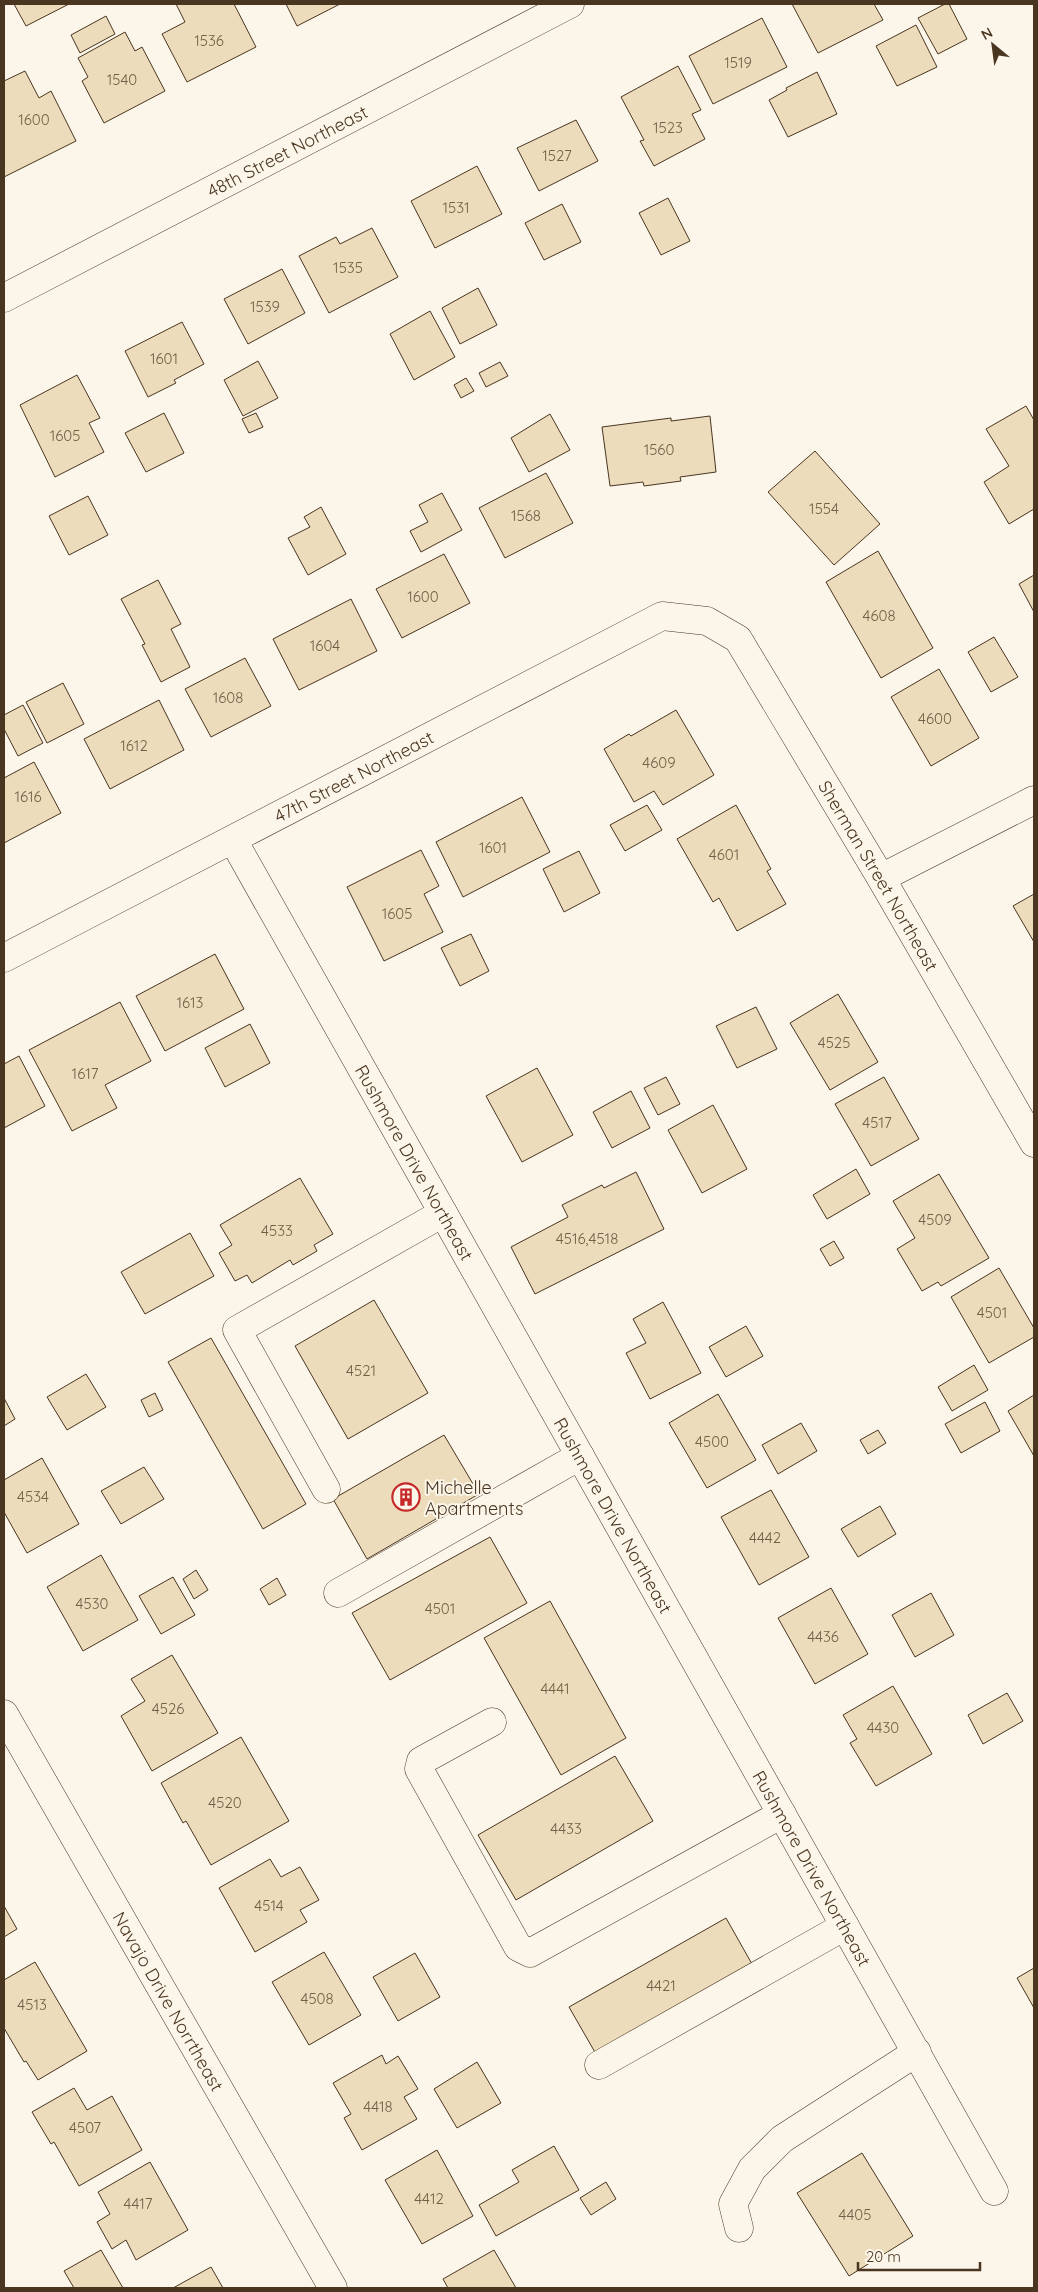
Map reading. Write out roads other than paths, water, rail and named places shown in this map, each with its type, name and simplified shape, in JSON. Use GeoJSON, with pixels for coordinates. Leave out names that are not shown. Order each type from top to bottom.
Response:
{"type":"FeatureCollection","features":[{"type":"Feature","properties":{"kind":"street","name":"48th Street Northeast"},"geometry":{"type":"LineString","coordinates":[[4,298],[570,4]]}},
{"type":"Feature","properties":{"kind":"street","name":"47th Street Northeast"},"geometry":{"type":"LineString","coordinates":[[4,958],[662,616],[707,621]]}},
{"type":"Feature","properties":{"kind":"street","name":"Sherman Street Northeast"},"geometry":{"type":"LineString","coordinates":[[707,621],[738,639],[881,878],[1034,1143]]}},
{"type":"Feature","properties":{"kind":"street"},"geometry":{"type":"LineString","coordinates":[[881,878],[1034,800]]}},
{"type":"Feature","properties":{"kind":"street","name":"Rushmore Drive Northeast"},"geometry":{"type":"LineString","coordinates":[[232,840],[994,2190]]}},
{"type":"Feature","properties":{"kind":"street"},"geometry":{"type":"LineString","coordinates":[[326,1489],[237,1330],[443,1213]]}},
{"type":"Feature","properties":{"kind":"street"},"geometry":{"type":"LineString","coordinates":[[338,1593],[580,1456]]}},
{"type":"Feature","properties":{"kind":"street","name":"Navajo Drive Norrtheast"},"geometry":{"type":"LineString","coordinates":[[4,1714],[333,2288]]}},
{"type":"Feature","properties":{"kind":"street"},"geometry":{"type":"LineString","coordinates":[[492,1722],[421,1761],[419,1769],[518,1947],[530,1953],[782,1814]]}},
{"type":"Feature","properties":{"kind":"street"},"geometry":{"type":"LineString","coordinates":[[599,2065],[845,1926]]}},
{"type":"Feature","properties":{"kind":"street"},"geometry":{"type":"LineString","coordinates":[[739,2228],[733,2204],[752,2168],[782,2139],[917,2052]]}},
{"type":"Feature","properties":{"kind":"place","name":"Michelle Apartments"},"geometry":{"type":"Point","coordinates":[406,1497]}}]}
